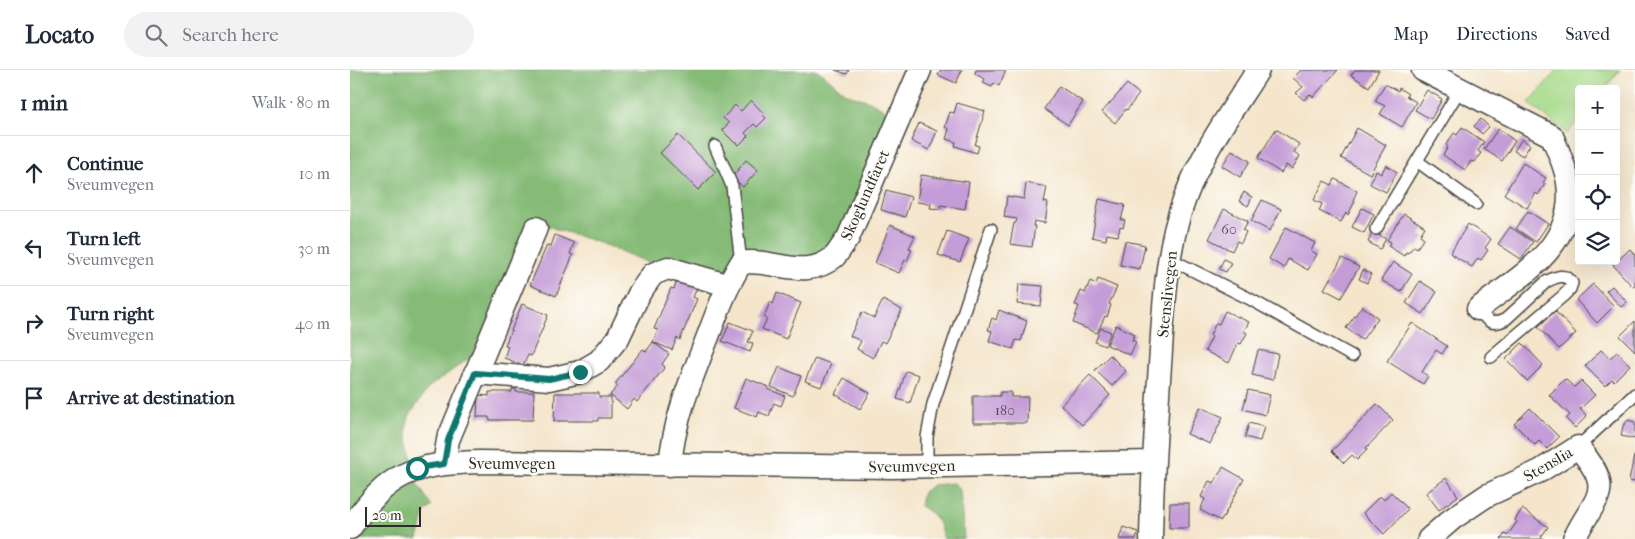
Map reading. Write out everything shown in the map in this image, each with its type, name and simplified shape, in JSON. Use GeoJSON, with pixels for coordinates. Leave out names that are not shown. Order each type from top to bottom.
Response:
{"type":"FeatureCollection","features":[{"type":"Feature","properties":{"kind":"street","name":"Skoglundfaret"},"geometry":{"type":"LineString","coordinates":[[740,263],[753,261],[792,269],[822,264],[834,256],[848,238],[920,70]]}},
{"type":"Feature","properties":{"kind":"street","name":"Stenslivegen"},"geometry":{"type":"LineString","coordinates":[[1151,539],[1163,320],[1170,259],[1178,217],[1192,182],[1212,143],[1258,70]]}},
{"type":"Feature","properties":{"kind":"street"},"geometry":{"type":"LineString","coordinates":[[1423,70],[1552,136],[1565,169],[1569,206],[1559,237],[1541,258],[1478,309]]}},
{"type":"Feature","properties":{"kind":"street","name":"Sveumvegen"},"geometry":{"type":"LineString","coordinates":[[444,464],[448,440],[536,228]]}},
{"type":"Feature","properties":{"kind":"street"},"geometry":{"type":"LineString","coordinates":[[670,465],[674,434],[680,410],[727,285],[740,263]]}},
{"type":"Feature","properties":{"kind":"street"},"geometry":{"type":"LineString","coordinates":[[475,373],[549,379],[580,372],[599,360],[618,338],[640,292],[652,274],[668,268],[727,285]]}},
{"type":"Feature","properties":{"kind":"street","name":"Stenslia"},"geometry":{"type":"LineString","coordinates":[[1429,539],[1452,519],[1486,496],[1540,471],[1578,447],[1592,463],[1600,488],[1595,504],[1574,539]]}},
{"type":"Feature","properties":{"kind":"street","name":"Sveumvegen"},"geometry":{"type":"LineString","coordinates":[[350,528],[374,497],[388,485],[417,468],[444,464],[479,462],[927,466],[1154,462]]}},
{"type":"Feature","properties":{"kind":"lane"},"geometry":{"type":"LineString","coordinates":[[1376,229],[1460,89]]}},
{"type":"Feature","properties":{"kind":"lane"},"geometry":{"type":"LineString","coordinates":[[715,146],[732,186],[740,263]]}},
{"type":"Feature","properties":{"kind":"lane"},"geometry":{"type":"LineString","coordinates":[[1417,161],[1476,204]]}},
{"type":"Feature","properties":{"kind":"lane"},"geometry":{"type":"LineString","coordinates":[[927,466],[927,437],[933,404],[991,229]]}},
{"type":"Feature","properties":{"kind":"lane"},"geometry":{"type":"LineString","coordinates":[[1170,259],[1248,298],[1352,356]]}},
{"type":"Feature","properties":{"kind":"lane"},"geometry":{"type":"LineString","coordinates":[[1478,309],[1488,321],[1499,323],[1513,314],[1546,282],[1554,278],[1565,277],[1570,279],[1572,283],[1570,289],[1491,357]]}},
{"type":"Feature","properties":{"kind":"lane"},"geometry":{"type":"LineString","coordinates":[[1578,447],[1635,394]]}},
{"type":"Feature","properties":{"kind":"green space"},"geometry":{"type":"Polygon","coordinates":[[[350,70],[815,70],[823,74],[845,93],[869,101],[884,109],[892,133],[842,254],[744,269],[725,286],[657,266],[600,243],[541,224],[472,356],[429,387],[409,416],[406,429],[417,484],[432,506],[425,512],[418,539],[350,539],[350,70]]]}},
{"type":"Feature","properties":{"kind":"green space"},"geometry":{"type":"Polygon","coordinates":[[[1557,70],[1620,70],[1607,85],[1575,85],[1575,124],[1567,134],[1529,103],[1557,70]]]}},
{"type":"Feature","properties":{"kind":"green space"},"geometry":{"type":"Polygon","coordinates":[[[954,483],[960,491],[964,539],[943,539],[936,519],[920,506],[923,492],[933,485],[954,483]]]}},
{"type":"Feature","properties":{"kind":"building"},"geometry":{"type":"Polygon","coordinates":[[[835,70],[849,70],[847,74],[835,70]]]}},
{"type":"Feature","properties":{"kind":"building"},"geometry":{"type":"Polygon","coordinates":[[[941,70],[962,70],[956,83],[938,75],[941,70]]]}},
{"type":"Feature","properties":{"kind":"building"},"geometry":{"type":"Polygon","coordinates":[[[976,70],[1006,70],[999,86],[994,83],[992,87],[983,83],[985,79],[975,74],[976,70]]]}},
{"type":"Feature","properties":{"kind":"building"},"geometry":{"type":"Polygon","coordinates":[[[1301,70],[1338,70],[1313,97],[1310,94],[1304,100],[1296,93],[1303,87],[1293,78],[1301,70]]]}},
{"type":"Feature","properties":{"kind":"building"},"geometry":{"type":"Polygon","coordinates":[[[1355,70],[1379,70],[1369,87],[1351,75],[1355,70]]]}},
{"type":"Feature","properties":{"kind":"building"},"geometry":{"type":"Polygon","coordinates":[[[1127,84],[1139,94],[1115,123],[1102,112],[1127,84]]]}},
{"type":"Feature","properties":{"kind":"building"},"geometry":{"type":"Polygon","coordinates":[[[1385,84],[1398,91],[1399,88],[1408,94],[1406,96],[1416,102],[1402,127],[1380,114],[1385,106],[1375,101],[1385,84]]]}},
{"type":"Feature","properties":{"kind":"building"},"geometry":{"type":"Polygon","coordinates":[[[1059,86],[1083,102],[1068,125],[1044,109],[1059,86]]]}},
{"type":"Feature","properties":{"kind":"building"},"geometry":{"type":"Polygon","coordinates":[[[1427,90],[1442,99],[1431,119],[1415,110],[1427,90]]]}},
{"type":"Feature","properties":{"kind":"building"},"geometry":{"type":"Polygon","coordinates":[[[751,100],[766,118],[757,127],[754,124],[745,133],[748,136],[739,145],[722,130],[729,123],[723,118],[735,105],[741,111],[751,100]]]}},
{"type":"Feature","properties":{"kind":"building"},"geometry":{"type":"Polygon","coordinates":[[[957,103],[985,111],[975,145],[979,146],[977,153],[955,146],[956,142],[946,139],[949,129],[945,127],[950,112],[954,113],[957,103]]]}},
{"type":"Feature","properties":{"kind":"building"},"geometry":{"type":"Polygon","coordinates":[[[1481,119],[1489,127],[1482,134],[1474,126],[1481,119]]]}},
{"type":"Feature","properties":{"kind":"building"},"geometry":{"type":"Polygon","coordinates":[[[919,123],[937,131],[929,150],[911,141],[919,123]]]}},
{"type":"Feature","properties":{"kind":"building"},"geometry":{"type":"Polygon","coordinates":[[[1462,127],[1484,142],[1478,151],[1481,153],[1474,162],[1471,161],[1465,170],[1443,155],[1448,147],[1446,145],[1454,133],[1457,135],[1462,127]]]}},
{"type":"Feature","properties":{"kind":"building"},"geometry":{"type":"Polygon","coordinates":[[[1357,128],[1386,145],[1370,174],[1341,158],[1357,128]]]}},
{"type":"Feature","properties":{"kind":"building"},"geometry":{"type":"Polygon","coordinates":[[[1276,129],[1299,144],[1294,152],[1300,156],[1292,169],[1286,165],[1281,173],[1258,158],[1276,129]]]}},
{"type":"Feature","properties":{"kind":"building"},"geometry":{"type":"Polygon","coordinates":[[[1498,129],[1515,141],[1502,161],[1484,149],[1498,129]]]}},
{"type":"Feature","properties":{"kind":"building"},"geometry":{"type":"Polygon","coordinates":[[[678,135],[716,172],[698,190],[660,153],[678,135]]]}},
{"type":"Feature","properties":{"kind":"building"},"geometry":{"type":"Polygon","coordinates":[[[1522,139],[1530,145],[1523,156],[1514,151],[1522,139]]]}},
{"type":"Feature","properties":{"kind":"building"},"geometry":{"type":"Polygon","coordinates":[[[1232,150],[1250,161],[1240,177],[1222,166],[1232,150]]]}},
{"type":"Feature","properties":{"kind":"building"},"geometry":{"type":"Polygon","coordinates":[[[746,160],[758,170],[743,187],[732,177],[746,160]]]}},
{"type":"Feature","properties":{"kind":"building"},"geometry":{"type":"Polygon","coordinates":[[[1523,163],[1546,178],[1543,183],[1545,184],[1538,195],[1536,193],[1527,208],[1504,194],[1523,163]]]}},
{"type":"Feature","properties":{"kind":"building"},"geometry":{"type":"Polygon","coordinates":[[[1386,165],[1397,172],[1386,192],[1370,184],[1376,171],[1381,174],[1386,165]]]}},
{"type":"Feature","properties":{"kind":"building"},"geometry":{"type":"Polygon","coordinates":[[[921,175],[969,182],[965,209],[941,205],[940,209],[930,208],[931,204],[917,202],[921,175]]]}},
{"type":"Feature","properties":{"kind":"building"},"geometry":{"type":"Polygon","coordinates":[[[1335,179],[1357,191],[1353,200],[1355,201],[1348,215],[1346,213],[1341,222],[1319,211],[1322,204],[1314,200],[1324,181],[1332,185],[1335,179]]]}},
{"type":"Feature","properties":{"kind":"building"},"geometry":{"type":"Polygon","coordinates":[[[1026,183],[1047,187],[1044,202],[1048,203],[1045,223],[1034,221],[1032,247],[1010,244],[1014,223],[1016,223],[1017,219],[1004,217],[1007,196],[1024,199],[1026,183]]]}},
{"type":"Feature","properties":{"kind":"building"},"geometry":{"type":"Polygon","coordinates":[[[886,190],[911,197],[905,217],[881,210],[886,190]]]}},
{"type":"Feature","properties":{"kind":"building"},"geometry":{"type":"Polygon","coordinates":[[[1244,192],[1252,197],[1248,206],[1239,201],[1244,192]]]}},
{"type":"Feature","properties":{"kind":"building"},"geometry":{"type":"Polygon","coordinates":[[[1099,199],[1125,205],[1121,220],[1125,220],[1123,228],[1120,227],[1118,236],[1107,234],[1106,240],[1092,237],[1099,199]]]}},
{"type":"Feature","properties":{"kind":"building"},"geometry":{"type":"Polygon","coordinates":[[[1262,200],[1281,209],[1270,231],[1251,221],[1262,200]]]}},
{"type":"Feature","properties":{"kind":"building"},"geometry":{"type":"Polygon","coordinates":[[[1362,208],[1374,214],[1364,233],[1352,227],[1362,208]]]}},
{"type":"Feature","properties":{"kind":"building"},"geometry":{"type":"Polygon","coordinates":[[[1224,209],[1248,221],[1243,230],[1246,232],[1241,243],[1237,241],[1232,251],[1209,239],[1224,209]]]}},
{"type":"Feature","properties":{"kind":"building"},"geometry":{"type":"Polygon","coordinates":[[[1528,211],[1548,224],[1536,242],[1516,229],[1528,211]]]}},
{"type":"Feature","properties":{"kind":"building"},"geometry":{"type":"Polygon","coordinates":[[[1404,214],[1425,227],[1420,235],[1424,238],[1417,248],[1414,246],[1404,256],[1388,246],[1391,242],[1387,240],[1404,214]]]}},
{"type":"Feature","properties":{"kind":"building"},"geometry":{"type":"Polygon","coordinates":[[[1468,224],[1491,239],[1485,248],[1488,250],[1481,260],[1478,258],[1472,267],[1450,253],[1468,224]]]}},
{"type":"Feature","properties":{"kind":"building"},"geometry":{"type":"Polygon","coordinates":[[[890,225],[915,236],[909,248],[912,249],[907,261],[905,260],[899,273],[875,263],[890,225]]]}},
{"type":"Feature","properties":{"kind":"building"},"geometry":{"type":"Polygon","coordinates":[[[1286,227],[1315,243],[1311,251],[1317,254],[1308,270],[1288,259],[1284,268],[1269,259],[1286,227]]]}},
{"type":"Feature","properties":{"kind":"building"},"geometry":{"type":"Polygon","coordinates":[[[1510,227],[1533,242],[1521,259],[1498,244],[1510,227]]]}},
{"type":"Feature","properties":{"kind":"building"},"geometry":{"type":"Polygon","coordinates":[[[947,231],[969,239],[960,262],[938,255],[947,231]]]}},
{"type":"Feature","properties":{"kind":"building"},"geometry":{"type":"Polygon","coordinates":[[[1373,232],[1386,239],[1380,249],[1368,242],[1373,232]]]}},
{"type":"Feature","properties":{"kind":"building"},"geometry":{"type":"Polygon","coordinates":[[[555,235],[574,243],[570,254],[573,255],[556,296],[530,285],[547,245],[551,246],[555,235]]]}},
{"type":"Feature","properties":{"kind":"building"},"geometry":{"type":"Polygon","coordinates":[[[1125,241],[1145,245],[1140,269],[1120,265],[1125,241]]]}},
{"type":"Feature","properties":{"kind":"building"},"geometry":{"type":"Polygon","coordinates":[[[1630,249],[1635,255],[1635,286],[1633,287],[1613,265],[1620,265],[1620,258],[1630,249]]]}},
{"type":"Feature","properties":{"kind":"building"},"geometry":{"type":"Polygon","coordinates":[[[1342,258],[1359,267],[1341,298],[1324,289],[1342,258]]]}},
{"type":"Feature","properties":{"kind":"building"},"geometry":{"type":"Polygon","coordinates":[[[1224,259],[1231,263],[1226,272],[1219,269],[1224,259]]]}},
{"type":"Feature","properties":{"kind":"building"},"geometry":{"type":"Polygon","coordinates":[[[1393,262],[1412,274],[1401,292],[1381,280],[1393,262]]]}},
{"type":"Feature","properties":{"kind":"building"},"geometry":{"type":"Polygon","coordinates":[[[1363,270],[1371,274],[1367,283],[1359,279],[1363,270]]]}},
{"type":"Feature","properties":{"kind":"building"},"geometry":{"type":"Polygon","coordinates":[[[678,278],[698,286],[693,297],[697,299],[680,340],[677,338],[672,350],[653,342],[658,330],[654,329],[671,288],[674,289],[678,278]]]}},
{"type":"Feature","properties":{"kind":"building"},"geometry":{"type":"Polygon","coordinates":[[[1098,279],[1117,287],[1109,304],[1111,305],[1107,317],[1105,316],[1097,333],[1073,323],[1079,306],[1075,305],[1081,291],[1085,293],[1090,281],[1096,284],[1098,279]]]}},
{"type":"Feature","properties":{"kind":"building"},"geometry":{"type":"Polygon","coordinates":[[[1420,281],[1437,292],[1423,314],[1406,303],[1420,281]]]}},
{"type":"Feature","properties":{"kind":"building"},"geometry":{"type":"Polygon","coordinates":[[[1019,284],[1043,286],[1041,306],[1017,304],[1019,284]]]}},
{"type":"Feature","properties":{"kind":"building"},"geometry":{"type":"Polygon","coordinates":[[[1593,284],[1614,306],[1597,323],[1576,300],[1593,284]]]}},
{"type":"Feature","properties":{"kind":"building"},"geometry":{"type":"Polygon","coordinates":[[[1612,286],[1627,302],[1621,307],[1606,291],[1612,286]]]}},
{"type":"Feature","properties":{"kind":"building"},"geometry":{"type":"Polygon","coordinates":[[[777,293],[801,303],[786,339],[762,329],[767,319],[764,317],[770,302],[773,304],[777,293]]]}},
{"type":"Feature","properties":{"kind":"building"},"geometry":{"type":"Polygon","coordinates":[[[883,300],[902,310],[885,343],[881,341],[873,358],[857,349],[861,341],[850,336],[862,312],[874,318],[883,300]]]}},
{"type":"Feature","properties":{"kind":"building"},"geometry":{"type":"Polygon","coordinates":[[[522,304],[548,315],[531,356],[528,355],[523,365],[504,358],[508,346],[505,345],[522,304]]]}},
{"type":"Feature","properties":{"kind":"building"},"geometry":{"type":"Polygon","coordinates":[[[1362,306],[1378,318],[1362,340],[1346,328],[1362,306]]]}},
{"type":"Feature","properties":{"kind":"building"},"geometry":{"type":"Polygon","coordinates":[[[999,310],[1027,321],[1021,341],[1016,340],[1013,349],[989,341],[992,331],[988,330],[992,318],[996,320],[999,310]]]}},
{"type":"Feature","properties":{"kind":"building"},"geometry":{"type":"Polygon","coordinates":[[[1225,311],[1249,322],[1244,331],[1247,333],[1241,344],[1238,343],[1229,363],[1205,351],[1216,323],[1219,324],[1225,311]]]}},
{"type":"Feature","properties":{"kind":"building"},"geometry":{"type":"Polygon","coordinates":[[[1555,311],[1576,333],[1559,349],[1538,327],[1555,311]]]}},
{"type":"Feature","properties":{"kind":"building"},"geometry":{"type":"Polygon","coordinates":[[[1635,321],[1635,351],[1620,336],[1635,321]]]}},
{"type":"Feature","properties":{"kind":"building"},"geometry":{"type":"Polygon","coordinates":[[[730,322],[753,331],[748,342],[753,343],[750,352],[722,341],[730,322]]]}},
{"type":"Feature","properties":{"kind":"building"},"geometry":{"type":"Polygon","coordinates":[[[1412,323],[1447,346],[1442,354],[1436,350],[1422,372],[1428,376],[1423,384],[1387,361],[1412,323]]]}},
{"type":"Feature","properties":{"kind":"building"},"geometry":{"type":"Polygon","coordinates":[[[1116,325],[1135,334],[1132,340],[1136,342],[1130,355],[1107,345],[1116,325]]]}},
{"type":"Feature","properties":{"kind":"building"},"geometry":{"type":"Polygon","coordinates":[[[1101,328],[1111,332],[1105,346],[1095,342],[1101,328]]]}},
{"type":"Feature","properties":{"kind":"building"},"geometry":{"type":"Polygon","coordinates":[[[653,342],[669,354],[662,364],[665,367],[637,402],[634,399],[627,409],[610,395],[618,386],[615,384],[643,349],[646,352],[653,342]]]}},
{"type":"Feature","properties":{"kind":"building"},"geometry":{"type":"Polygon","coordinates":[[[1522,343],[1543,365],[1527,381],[1506,359],[1522,343]]]}},
{"type":"Feature","properties":{"kind":"building"},"geometry":{"type":"Polygon","coordinates":[[[1258,350],[1278,354],[1273,380],[1252,375],[1258,350]]]}},
{"type":"Feature","properties":{"kind":"building"},"geometry":{"type":"Polygon","coordinates":[[[1601,350],[1610,358],[1617,352],[1630,365],[1614,381],[1612,379],[1605,386],[1585,366],[1601,350]]]}},
{"type":"Feature","properties":{"kind":"building"},"geometry":{"type":"Polygon","coordinates":[[[1110,355],[1126,371],[1112,386],[1095,370],[1110,355]]]}},
{"type":"Feature","properties":{"kind":"building"},"geometry":{"type":"Polygon","coordinates":[[[815,358],[831,364],[821,387],[805,381],[815,358]]]}},
{"type":"Feature","properties":{"kind":"building"},"geometry":{"type":"Polygon","coordinates":[[[779,367],[801,376],[793,396],[771,387],[779,367]]]}},
{"type":"Feature","properties":{"kind":"building"},"geometry":{"type":"Polygon","coordinates":[[[906,371],[919,375],[910,403],[897,399],[906,371]]]}},
{"type":"Feature","properties":{"kind":"building"},"geometry":{"type":"Polygon","coordinates":[[[1090,375],[1110,395],[1082,425],[1061,405],[1090,375]]]}},
{"type":"Feature","properties":{"kind":"building"},"geometry":{"type":"Polygon","coordinates":[[[746,378],[785,396],[781,406],[774,403],[769,416],[759,412],[757,417],[734,408],[746,378]]]}},
{"type":"Feature","properties":{"kind":"building"},"geometry":{"type":"Polygon","coordinates":[[[844,378],[870,393],[860,409],[835,394],[844,378]]]}},
{"type":"Feature","properties":{"kind":"building"},"geometry":{"type":"Polygon","coordinates":[[[1565,379],[1574,387],[1581,381],[1595,395],[1580,409],[1587,416],[1575,428],[1566,419],[1570,415],[1549,395],[1565,379]]]}},
{"type":"Feature","properties":{"kind":"building"},"geometry":{"type":"Polygon","coordinates":[[[512,389],[516,389],[516,392],[534,392],[533,420],[489,420],[489,417],[477,417],[478,395],[489,396],[489,392],[512,392],[512,389]]]}},
{"type":"Feature","properties":{"kind":"building"},"geometry":{"type":"Polygon","coordinates":[[[1248,390],[1270,395],[1265,415],[1243,409],[1248,390]]]}},
{"type":"Feature","properties":{"kind":"building"},"geometry":{"type":"Polygon","coordinates":[[[1000,392],[1011,392],[1011,397],[1028,397],[1027,423],[973,423],[973,396],[1000,396],[1000,392]]]}},
{"type":"Feature","properties":{"kind":"building"},"geometry":{"type":"Polygon","coordinates":[[[555,393],[599,393],[599,397],[611,397],[611,418],[598,418],[598,421],[554,421],[555,393]]]}},
{"type":"Feature","properties":{"kind":"building"},"geometry":{"type":"Polygon","coordinates":[[[1377,404],[1393,420],[1357,460],[1352,455],[1344,463],[1332,451],[1377,404]]]}},
{"type":"Feature","properties":{"kind":"building"},"geometry":{"type":"Polygon","coordinates":[[[1200,407],[1223,417],[1210,444],[1187,434],[1200,407]]]}},
{"type":"Feature","properties":{"kind":"building"},"geometry":{"type":"Polygon","coordinates":[[[1530,408],[1559,437],[1547,449],[1539,441],[1535,445],[1514,424],[1530,408]]]}},
{"type":"Feature","properties":{"kind":"building"},"geometry":{"type":"Polygon","coordinates":[[[1628,420],[1635,422],[1635,439],[1621,436],[1623,426],[1628,420]]]}},
{"type":"Feature","properties":{"kind":"building"},"geometry":{"type":"Polygon","coordinates":[[[1249,423],[1264,427],[1260,441],[1245,437],[1249,423]]]}},
{"type":"Feature","properties":{"kind":"building"},"geometry":{"type":"Polygon","coordinates":[[[1635,456],[1635,482],[1629,481],[1635,456]]]}},
{"type":"Feature","properties":{"kind":"building"},"geometry":{"type":"Polygon","coordinates":[[[1223,467],[1244,479],[1221,521],[1200,510],[1205,499],[1201,497],[1209,481],[1214,483],[1223,467]]]}},
{"type":"Feature","properties":{"kind":"building"},"geometry":{"type":"Polygon","coordinates":[[[1446,478],[1458,496],[1439,510],[1426,493],[1446,478]]]}},
{"type":"Feature","properties":{"kind":"building"},"geometry":{"type":"Polygon","coordinates":[[[1391,492],[1408,509],[1384,534],[1363,513],[1380,496],[1384,500],[1391,492]]]}},
{"type":"Feature","properties":{"kind":"building"},"geometry":{"type":"Polygon","coordinates":[[[1170,503],[1189,503],[1189,528],[1169,528],[1170,503]]]}},
{"type":"Feature","properties":{"kind":"building"},"geometry":{"type":"Polygon","coordinates":[[[1522,509],[1548,527],[1541,537],[1544,539],[1501,539],[1505,534],[1507,536],[1517,522],[1515,520],[1522,509]]]}},
{"type":"Feature","properties":{"kind":"building"},"geometry":{"type":"Polygon","coordinates":[[[1123,527],[1138,532],[1136,539],[1119,539],[1123,527]]]}},
{"type":"Feature","properties":{"kind":"route"},"geometry":{"type":"LineString","coordinates":[[417,468],[444,464],[448,440],[475,373],[549,379],[580,372]]}}]}
